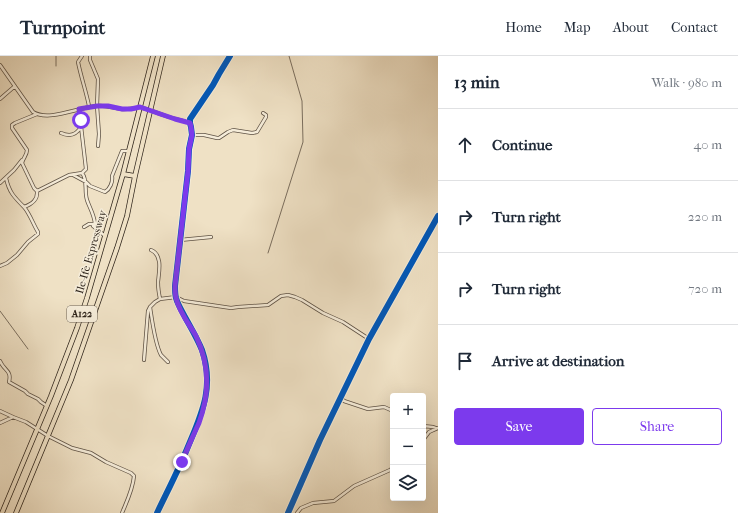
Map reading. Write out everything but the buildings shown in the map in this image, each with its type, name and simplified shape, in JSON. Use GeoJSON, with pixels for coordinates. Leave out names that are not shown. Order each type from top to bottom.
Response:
{"type":"FeatureCollection","features":[{"type":"Feature","properties":{"kind":"highway","name":"Ile-Ife Expressway"},"geometry":{"type":"LineString","coordinates":[[2,513],[38,429],[81,317],[123,174],[153,56]]}},
{"type":"Feature","properties":{"kind":"highway","name":"Ile-Ife Expressway"},"geometry":{"type":"LineString","coordinates":[[16,513],[66,393],[117,248],[127,216],[163,56]]}},
{"type":"Feature","properties":{"kind":"highway"},"geometry":{"type":"LineString","coordinates":[[123,174],[135,176]]}},
{"type":"Feature","properties":{"kind":"street"},"geometry":{"type":"LineString","coordinates":[[82,56],[78,62],[89,106]]}},
{"type":"Feature","properties":{"kind":"street"},"geometry":{"type":"LineString","coordinates":[[90,56],[90,60],[98,79],[98,146]]}},
{"type":"Feature","properties":{"kind":"street"},"geometry":{"type":"LineString","coordinates":[[157,513],[182,462],[199,422],[207,391],[207,373],[202,350],[179,306],[175,286],[188,171],[189,149],[192,135],[190,119],[230,56]]}},
{"type":"Feature","properties":{"kind":"street"},"geometry":{"type":"LineString","coordinates":[[0,65],[33,112],[37,114],[50,115],[89,106],[108,106],[122,109],[140,107],[190,123]]}},
{"type":"Feature","properties":{"kind":"street"},"geometry":{"type":"LineString","coordinates":[[0,99],[15,86]]}},
{"type":"Feature","properties":{"kind":"street"},"geometry":{"type":"LineString","coordinates":[[37,191],[69,175],[82,173],[86,169],[79,109]]}},
{"type":"Feature","properties":{"kind":"street"},"geometry":{"type":"LineString","coordinates":[[30,117],[33,112]]}},
{"type":"Feature","properties":{"kind":"street"},"geometry":{"type":"LineString","coordinates":[[192,135],[204,135],[220,138],[233,130],[252,134],[257,132],[266,118],[266,115],[262,113]]}},
{"type":"Feature","properties":{"kind":"street"},"geometry":{"type":"LineString","coordinates":[[0,183],[27,153],[27,150],[12,128],[12,125],[37,114]]}},
{"type":"Feature","properties":{"kind":"street"},"geometry":{"type":"LineString","coordinates":[[61,133],[65,135],[75,134],[81,126]]}},
{"type":"Feature","properties":{"kind":"street"},"geometry":{"type":"LineString","coordinates":[[69,175],[74,175],[90,186],[105,192],[108,190],[113,180],[112,176],[122,151],[129,150]]}},
{"type":"Feature","properties":{"kind":"street"},"geometry":{"type":"LineString","coordinates":[[22,160],[23,166],[37,191],[38,196],[36,200],[24,207]]}},
{"type":"Feature","properties":{"kind":"street"},"geometry":{"type":"LineString","coordinates":[[82,173],[86,182],[86,199],[94,216],[95,224],[93,226],[105,236]]}},
{"type":"Feature","properties":{"kind":"street"},"geometry":{"type":"LineString","coordinates":[[0,266],[7,263],[17,255],[28,242],[38,234],[24,207],[10,191],[6,178]]}},
{"type":"Feature","properties":{"kind":"street"},"geometry":{"type":"LineString","coordinates":[[288,513],[369,338],[438,216]]}},
{"type":"Feature","properties":{"kind":"street"},"geometry":{"type":"LineString","coordinates":[[84,227],[89,224],[95,224]]}},
{"type":"Feature","properties":{"kind":"street"},"geometry":{"type":"LineString","coordinates":[[180,240],[211,237]]}},
{"type":"Feature","properties":{"kind":"street"},"geometry":{"type":"LineString","coordinates":[[151,250],[153,250],[157,255],[159,260],[158,285],[160,299]]}},
{"type":"Feature","properties":{"kind":"street"},"geometry":{"type":"LineString","coordinates":[[144,360],[148,311],[150,306],[160,299],[176,297],[184,301],[231,308],[268,305],[281,296],[288,295],[302,300],[369,338]]}},
{"type":"Feature","properties":{"kind":"street"},"geometry":{"type":"LineString","coordinates":[[150,306],[154,330],[161,356],[168,362]]}},
{"type":"Feature","properties":{"kind":"street"},"geometry":{"type":"LineString","coordinates":[[0,361],[1,368],[9,373],[9,382],[47,406]]}},
{"type":"Feature","properties":{"kind":"street"},"geometry":{"type":"LineString","coordinates":[[341,397],[344,402],[368,409],[384,407],[390,409]]}},
{"type":"Feature","properties":{"kind":"street"},"geometry":{"type":"LineString","coordinates":[[0,411],[13,418],[26,422],[48,436],[72,448],[92,453],[106,462],[132,473],[134,479],[133,485],[122,513]]}},
{"type":"Feature","properties":{"kind":"street"},"geometry":{"type":"LineString","coordinates":[[0,423],[13,418]]}},
{"type":"Feature","properties":{"kind":"street"},"geometry":{"type":"LineString","coordinates":[[426,427],[437,428]]}},
{"type":"Feature","properties":{"kind":"street"},"geometry":{"type":"LineString","coordinates":[[426,436],[429,432],[437,428]]}},
{"type":"Feature","properties":{"kind":"street"},"geometry":{"type":"LineString","coordinates":[[297,513],[301,508],[313,504],[334,501],[354,486],[380,476],[390,470]]}},
{"type":"Feature","properties":{"kind":"waterway"},"geometry":{"type":"LineString","coordinates":[[56,56],[56,66]]}},
{"type":"Feature","properties":{"kind":"waterway"},"geometry":{"type":"LineString","coordinates":[[268,253],[303,142],[302,101],[289,56]]}},
{"type":"Feature","properties":{"kind":"waterway"},"geometry":{"type":"LineString","coordinates":[[0,311],[28,349]]}},
{"type":"Feature","properties":{"kind":"cycle path"},"geometry":{"type":"LineString","coordinates":[[157,513],[197,425],[205,401],[207,389],[206,364],[202,350],[179,306],[176,298],[175,286],[188,171],[189,149],[192,135],[190,119],[230,56]]}},
{"type":"Feature","properties":{"kind":"cycle path"},"geometry":{"type":"LineString","coordinates":[[288,513],[320,440],[369,339],[438,216]]}},
{"type":"Feature","properties":{"kind":"route"},"geometry":{"type":"LineString","coordinates":[[81,120],[79,109],[89,106],[108,106],[122,109],[135,109],[140,107],[190,123],[192,135],[189,149],[188,171],[181,221],[175,286],[179,306],[202,350],[207,373],[207,391],[199,422],[182,462]]}}]}
